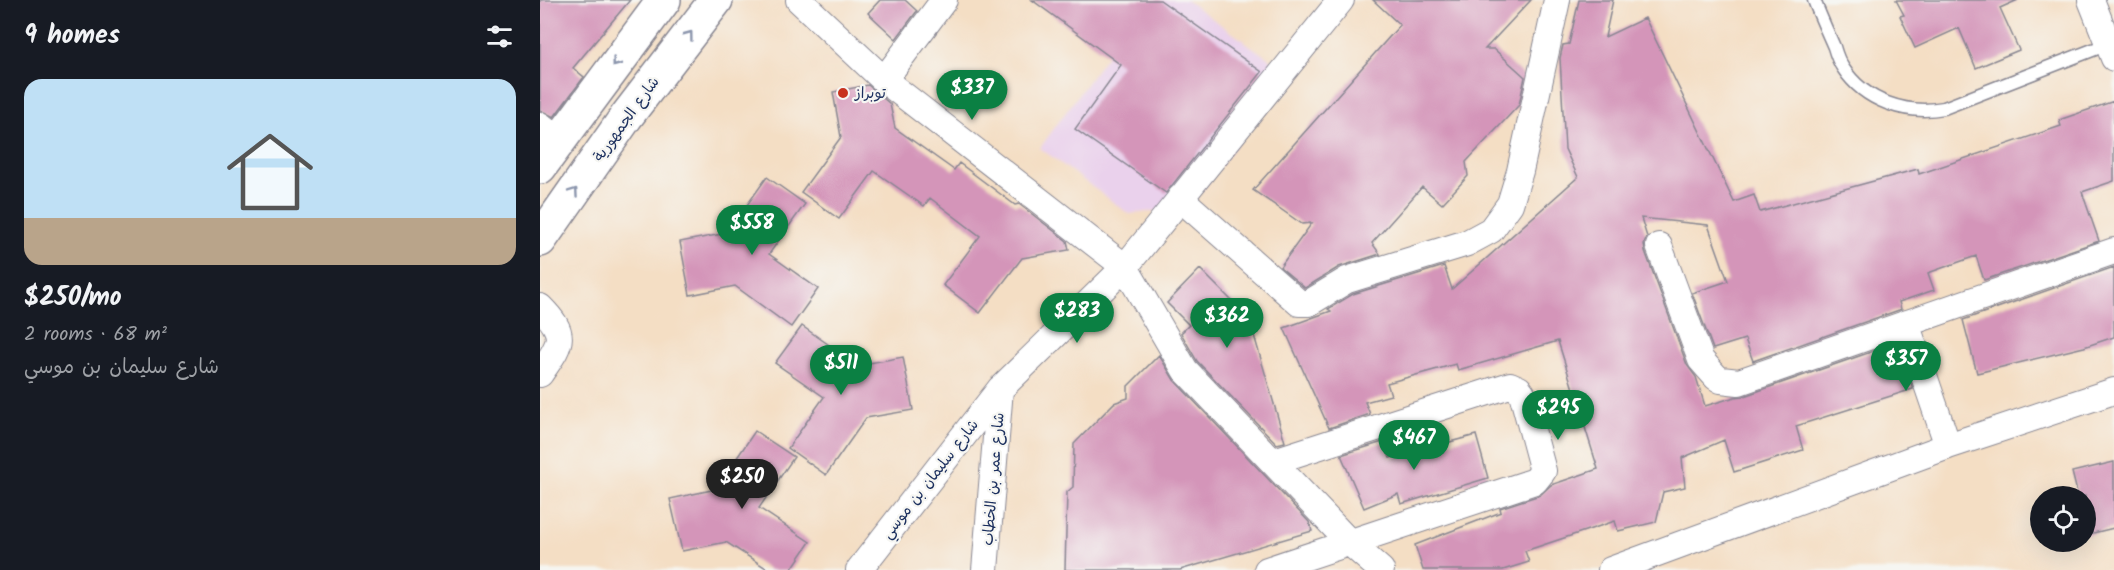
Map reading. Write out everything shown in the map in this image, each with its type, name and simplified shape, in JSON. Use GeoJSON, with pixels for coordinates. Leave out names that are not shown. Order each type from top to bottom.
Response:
{"type":"FeatureCollection","features":[{"type":"Feature","properties":{"kind":"main road"},"geometry":{"type":"LineString","coordinates":[[540,167],[549,132],[664,0]]}},
{"type":"Feature","properties":{"kind":"main road","name":"شارع الجمهورية"},"geometry":{"type":"LineString","coordinates":[[540,240],[626,117],[716,0]]}},
{"type":"Feature","properties":{"kind":"street"},"geometry":{"type":"LineString","coordinates":[[799,0],[884,80],[1125,267],[1185,370],[1349,542],[1381,570]]}},
{"type":"Feature","properties":{"kind":"street"},"geometry":{"type":"LineString","coordinates":[[884,80],[944,0]]}},
{"type":"Feature","properties":{"kind":"street","name":"شارع سليمان بن موسي"},"geometry":{"type":"LineString","coordinates":[[859,570],[1000,389],[1125,267],[1341,0]]}},
{"type":"Feature","properties":{"kind":"street"},"geometry":{"type":"LineString","coordinates":[[1180,198],[1299,303],[1309,303],[1347,280],[1467,243],[1491,230],[1510,204],[1520,171],[1557,0]]}},
{"type":"Feature","properties":{"kind":"street"},"geometry":{"type":"LineString","coordinates":[[2091,0],[2111,51]]}},
{"type":"Feature","properties":{"kind":"street"},"geometry":{"type":"LineString","coordinates":[[1659,246],[1701,360],[1721,380],[1739,382],[2114,251]]}},
{"type":"Feature","properties":{"kind":"street"},"geometry":{"type":"LineString","coordinates":[[540,307],[556,323],[559,335],[556,351],[540,374]]}},
{"type":"Feature","properties":{"kind":"street"},"geometry":{"type":"LineString","coordinates":[[1906,323],[1948,446]]}},
{"type":"Feature","properties":{"kind":"street"},"geometry":{"type":"LineString","coordinates":[[1267,570],[1538,479],[1543,471],[1519,389],[1510,385],[1274,461]]}},
{"type":"Feature","properties":{"kind":"street","name":"شارع عمر بن الخطاب"},"geometry":{"type":"LineString","coordinates":[[985,570],[1000,389]]}},
{"type":"Feature","properties":{"kind":"street"},"geometry":{"type":"LineString","coordinates":[[1611,570],[1948,446],[2114,391]]}},
{"type":"Feature","properties":{"kind":"lane"},"geometry":{"type":"LineString","coordinates":[[1814,0],[1843,68],[1871,95],[1884,102],[1913,110],[1929,111],[1944,108],[2111,51]]}},
{"type":"Feature","properties":{"kind":"shaded area"},"geometry":{"type":"Polygon","coordinates":[[[1147,0],[1186,0],[1289,73],[1190,207],[1129,214],[1040,148],[1147,0]]]}},
{"type":"Feature","properties":{"kind":"building"},"geometry":{"type":"Polygon","coordinates":[[[540,0],[630,0],[573,68],[584,77],[554,117],[540,110],[540,0]]]}},
{"type":"Feature","properties":{"kind":"building"},"geometry":{"type":"Polygon","coordinates":[[[880,0],[905,0],[917,11],[896,39],[868,13],[880,0]]]}},
{"type":"Feature","properties":{"kind":"building"},"geometry":{"type":"Polygon","coordinates":[[[1032,0],[1160,0],[1262,72],[1166,193],[1075,129],[1121,65],[1032,0]]]}},
{"type":"Feature","properties":{"kind":"building"},"geometry":{"type":"Polygon","coordinates":[[[1373,0],[1531,0],[1485,49],[1494,49],[1525,77],[1519,105],[1466,162],[1468,176],[1442,204],[1422,187],[1372,243],[1380,254],[1339,267],[1305,288],[1280,267],[1312,223],[1302,224],[1253,190],[1400,25],[1373,0]]]}},
{"type":"Feature","properties":{"kind":"building"},"geometry":{"type":"Polygon","coordinates":[[[1579,0],[1613,0],[1605,37],[1645,18],[1734,202],[1754,195],[1760,212],[1918,169],[1919,174],[2061,126],[2059,120],[2114,101],[2114,181],[2082,192],[2099,241],[1984,280],[1976,256],[1928,273],[1934,290],[1899,302],[1901,309],[1899,310],[1753,361],[1745,339],[1713,349],[1692,293],[1728,281],[1708,225],[1641,218],[1647,237],[1644,244],[1645,251],[1687,365],[1696,377],[1705,406],[1744,396],[1897,343],[1913,389],[1796,426],[1803,450],[1734,472],[1724,440],[1682,458],[1685,487],[1663,492],[1656,522],[1618,531],[1615,521],[1525,551],[1529,562],[1503,570],[1423,570],[1415,545],[1501,512],[1500,508],[1540,495],[1551,485],[1598,469],[1558,341],[1458,370],[1456,364],[1387,383],[1391,395],[1365,402],[1370,414],[1329,428],[1284,328],[1331,311],[1328,309],[1353,294],[1444,266],[1452,289],[1578,177],[1565,149],[1560,58],[1563,45],[1569,44],[1579,0]]]}},
{"type":"Feature","properties":{"kind":"building"},"geometry":{"type":"Polygon","coordinates":[[[1896,0],[2018,0],[2000,8],[2019,50],[1976,68],[1959,28],[1915,48],[1900,16],[1904,15],[1896,0]]]}},
{"type":"Feature","properties":{"kind":"building"},"geometry":{"type":"Polygon","coordinates":[[[868,85],[890,104],[895,128],[954,170],[959,163],[1015,205],[1019,204],[1067,241],[1069,250],[1022,258],[980,313],[943,285],[980,236],[930,198],[924,206],[874,171],[839,219],[801,192],[841,137],[833,92],[868,85]]]}},
{"type":"Feature","properties":{"kind":"building"},"geometry":{"type":"Polygon","coordinates":[[[767,177],[805,204],[769,254],[818,289],[791,327],[735,286],[690,295],[680,242],[727,233],[767,177]]]}},
{"type":"Feature","properties":{"kind":"building"},"geometry":{"type":"Polygon","coordinates":[[[2114,267],[2114,337],[2084,347],[1977,373],[1963,320],[2114,267]]]}},
{"type":"Feature","properties":{"kind":"building"},"geometry":{"type":"Polygon","coordinates":[[[1200,269],[1249,318],[1285,442],[1277,444],[1197,361],[1181,333],[1189,325],[1167,303],[1200,269]]]}},
{"type":"Feature","properties":{"kind":"building"},"geometry":{"type":"Polygon","coordinates":[[[802,326],[858,365],[903,357],[913,410],[866,418],[826,475],[788,448],[824,397],[775,363],[802,326]]]}},
{"type":"Feature","properties":{"kind":"building"},"geometry":{"type":"Polygon","coordinates":[[[1159,355],[1174,380],[1309,522],[1312,531],[1180,570],[1065,570],[1067,492],[1073,487],[1074,444],[1114,403],[1128,398],[1128,386],[1159,355]]]}},
{"type":"Feature","properties":{"kind":"building"},"geometry":{"type":"Polygon","coordinates":[[[755,431],[794,457],[759,508],[810,542],[791,570],[769,570],[726,542],[682,551],[670,499],[716,489],[755,431]]]}},
{"type":"Feature","properties":{"kind":"building"},"geometry":{"type":"Polygon","coordinates":[[[1476,435],[1488,478],[1401,504],[1398,494],[1364,508],[1341,455],[1383,442],[1390,458],[1476,435]]]}},
{"type":"Feature","properties":{"kind":"building"},"geometry":{"type":"Polygon","coordinates":[[[2114,462],[2114,528],[2096,532],[2096,486],[2076,486],[2072,472],[2114,462]]]}},
{"type":"Feature","properties":{"kind":"place","name":"توبراز"},"geometry":{"type":"Point","coordinates":[843,93]}}]}
